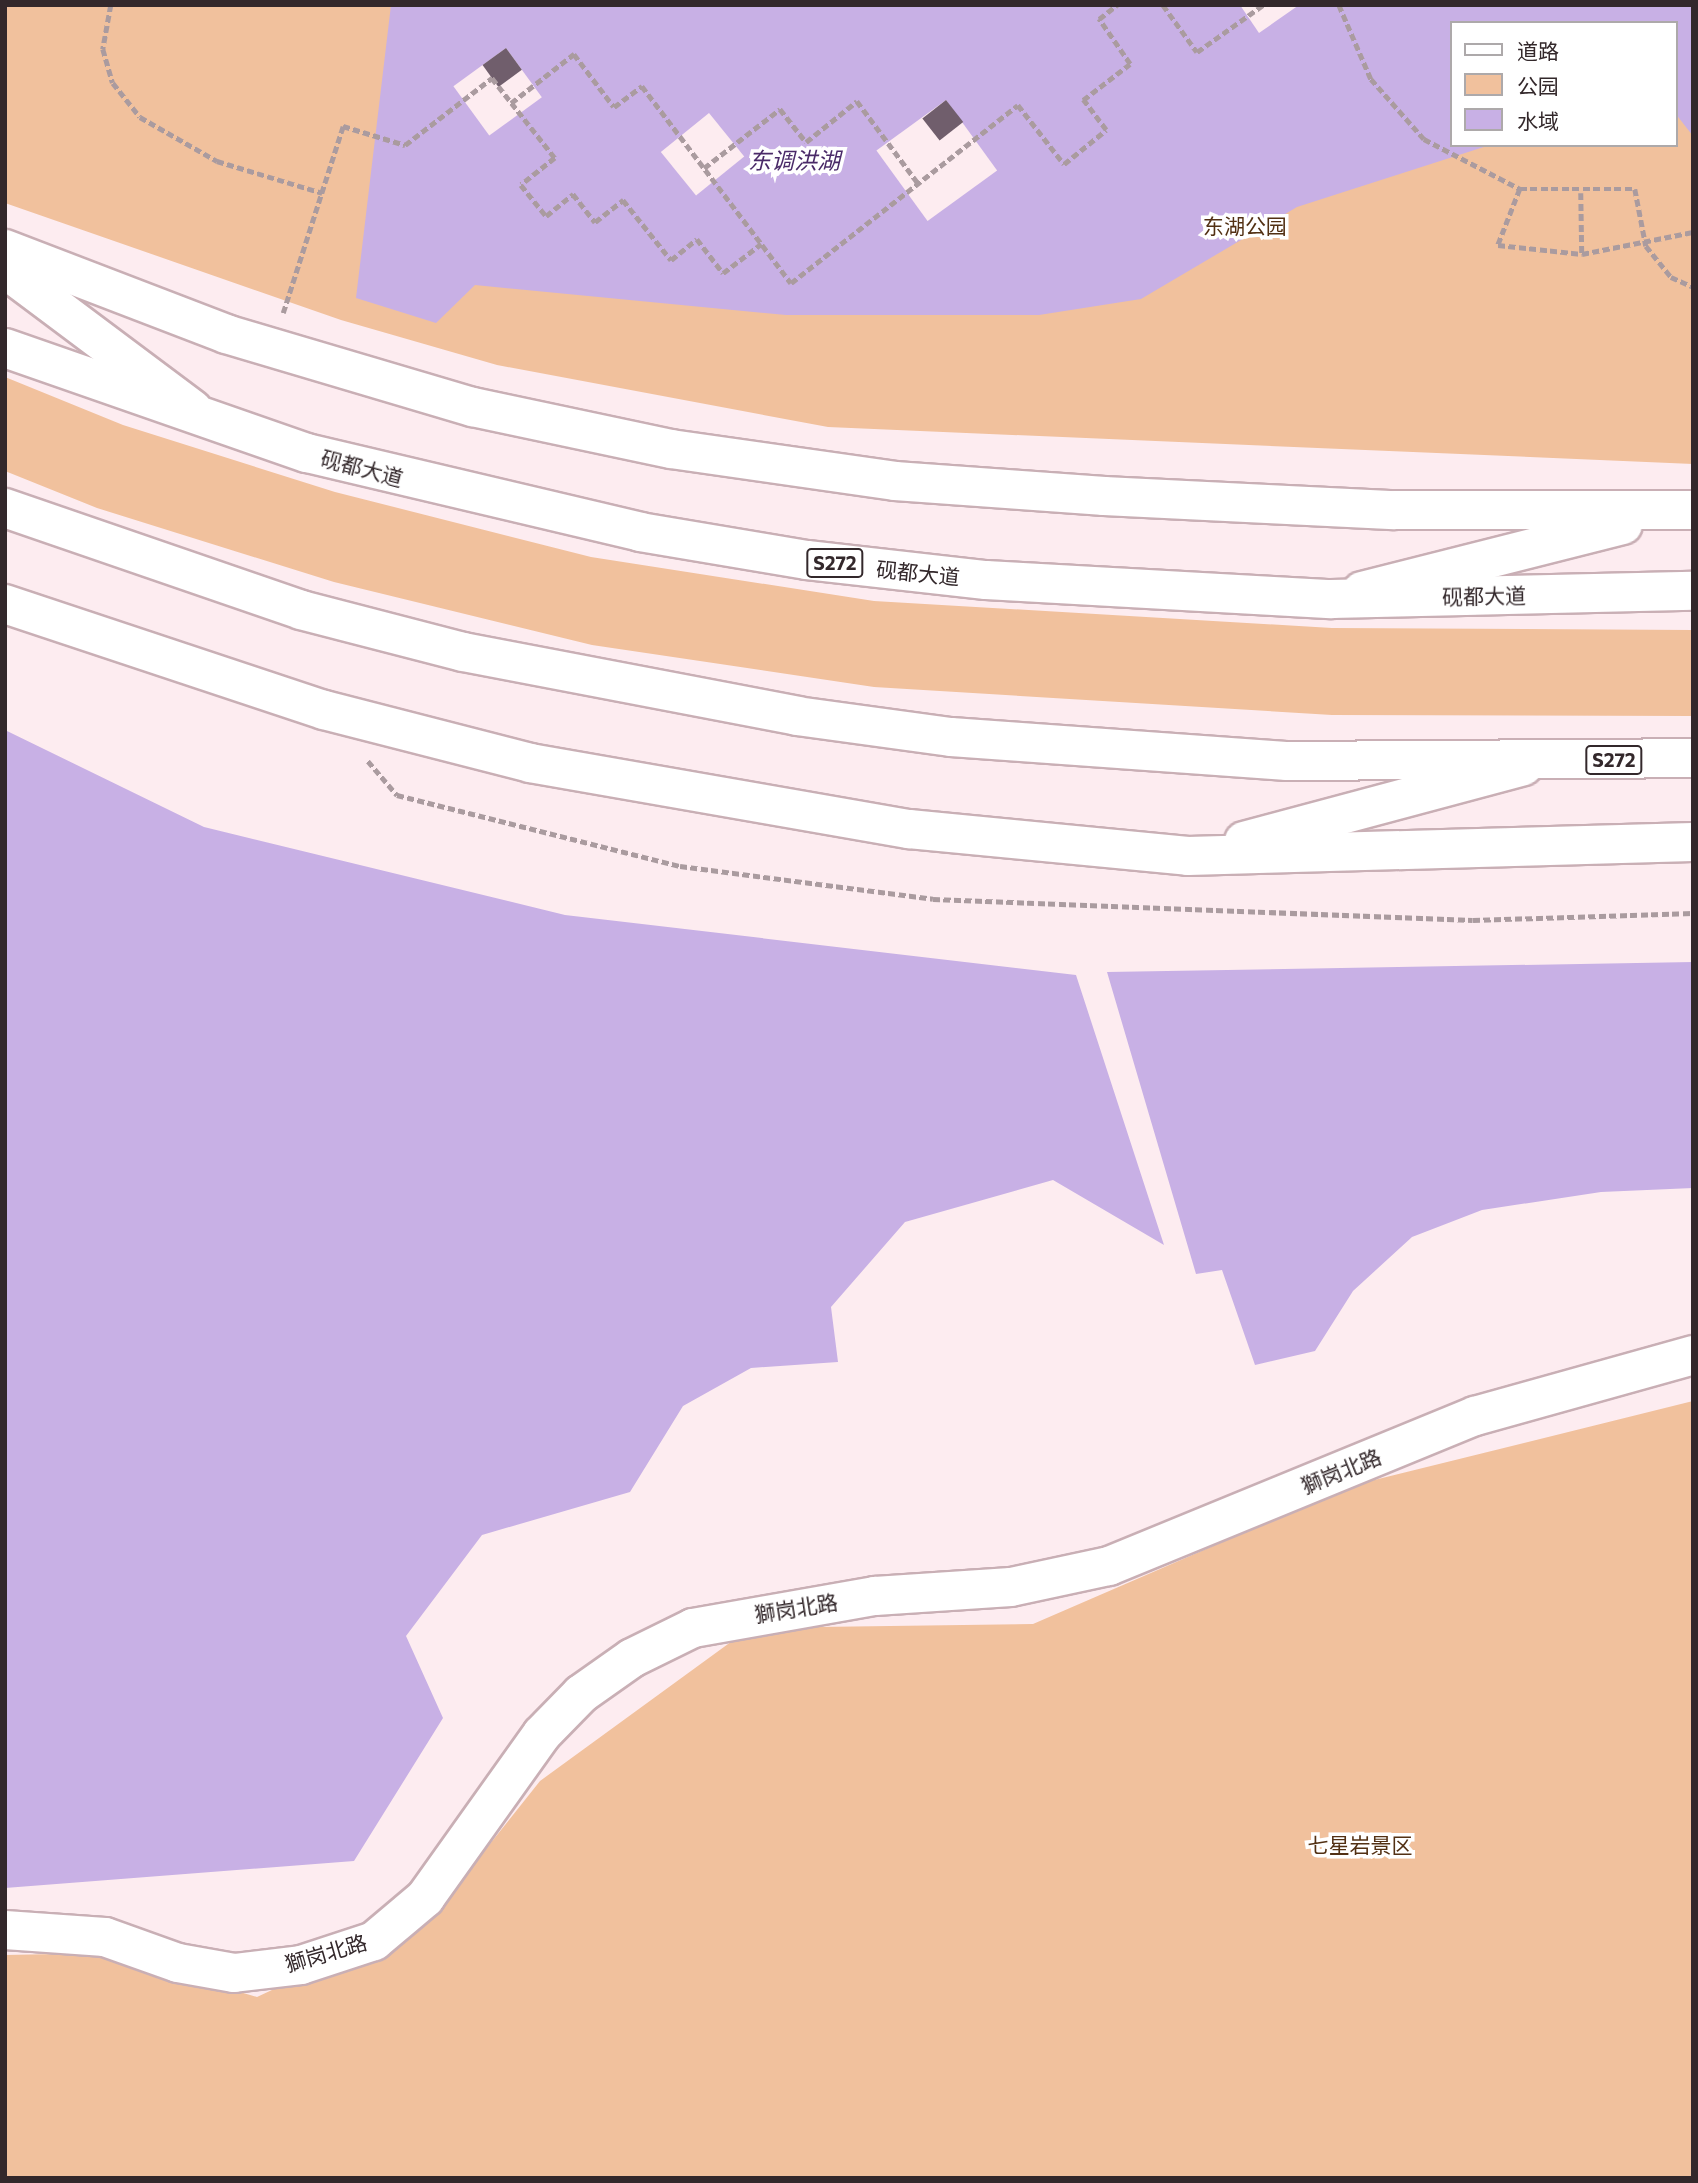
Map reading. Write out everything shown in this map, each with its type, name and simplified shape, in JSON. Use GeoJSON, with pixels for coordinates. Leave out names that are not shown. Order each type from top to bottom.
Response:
{"type":"FeatureCollection","features":[{"type":"Feature","properties":{"kind":"street"},"geometry":{"type":"LineString","coordinates":[[5,249],[272,347],[472,407],[671,449],[895,481],[1395,510],[1686,510]]}},
{"type":"Feature","properties":{"kind":"street"},"geometry":{"type":"LineString","coordinates":[[5,270],[208,420]]}},
{"type":"Feature","properties":{"kind":"street","name":"砚都大道"},"geometry":{"type":"LineString","coordinates":[[5,348],[208,420],[472,496],[807,560],[986,580],[1331,599],[1693,591]]}},
{"type":"Feature","properties":{"kind":"street","name":"S272"},"geometry":{"type":"LineString","coordinates":[[5,508],[301,610],[463,652],[797,716],[1139,752],[1536,762],[1693,758]]}},
{"type":"Feature","properties":{"kind":"street"},"geometry":{"type":"LineString","coordinates":[[1331,599],[1686,510]]}},
{"type":"Feature","properties":{"kind":"street"},"geometry":{"type":"LineString","coordinates":[[5,604],[324,710],[530,763],[909,829],[1188,856],[1693,842]]}},
{"type":"Feature","properties":{"kind":"street"},"geometry":{"type":"LineString","coordinates":[[1188,856],[1536,762]]}},
{"type":"Feature","properties":{"kind":"street","name":"獅岗北路"},"geometry":{"type":"LineString","coordinates":[[5,1930],[105,1937],[178,1963],[234,1973],[301,1965],[374,1941],[425,1898],[542,1734],[581,1694],[632,1658],[693,1628],[863,1598],[1011,1587],[1109,1566],[1475,1416],[1693,1355]]}},
{"type":"Feature","properties":{"kind":"path"},"geometry":{"type":"LineString","coordinates":[[111,5],[103,49],[113,83],[140,117],[217,161],[322,193]]}},
{"type":"Feature","properties":{"kind":"path"},"geometry":{"type":"LineString","coordinates":[[511,103],[574,54],[614,107],[642,86],[791,283],[1018,105],[1065,164],[1106,131],[1083,100],[1130,64],[1099,19],[1117,5]]}},
{"type":"Feature","properties":{"kind":"path"},"geometry":{"type":"LineString","coordinates":[[1163,5],[1197,52],[1263,5]]}},
{"type":"Feature","properties":{"kind":"path"},"geometry":{"type":"LineString","coordinates":[[1339,5],[1371,79],[1424,139],[1470,166],[1520,189],[1581,193],[1635,189],[1646,246],[1671,277],[1693,287]]}},
{"type":"Feature","properties":{"kind":"path"},"geometry":{"type":"LineString","coordinates":[[272,347],[343,125],[405,145],[492,78],[555,158],[520,185],[545,216],[573,194],[595,222],[623,200],[671,260],[697,239],[723,273],[761,243]]}},
{"type":"Feature","properties":{"kind":"path"},"geometry":{"type":"LineString","coordinates":[[704,168],[780,109],[806,142],[857,101],[918,183]]}},
{"type":"Feature","properties":{"kind":"path"},"geometry":{"type":"LineString","coordinates":[[1520,189],[1498,245],[1582,254],[1646,246],[1693,232]]}},
{"type":"Feature","properties":{"kind":"path"},"geometry":{"type":"LineString","coordinates":[[1581,193],[1582,254]]}},
{"type":"Feature","properties":{"kind":"green space","name":"东湖公园"},"geometry":{"type":"Polygon","coordinates":[[[5,5],[1693,5],[1693,464],[828,427],[497,365],[341,320],[5,203],[5,5]]]}},
{"type":"Feature","properties":{"kind":"green space"},"geometry":{"type":"Polygon","coordinates":[[[5,377],[123,425],[335,492],[591,557],[874,601],[1332,628],[1693,630],[1693,716],[1332,715],[874,687],[592,645],[334,582],[97,508],[5,471],[5,377]]]}},
{"type":"Feature","properties":{"kind":"green space","name":"七星岩景区"},"geometry":{"type":"Polygon","coordinates":[[[1693,1401],[1693,2178],[5,2178],[5,1955],[108,1953],[257,1997],[434,1914],[540,1781],[750,1628],[1033,1624],[1354,1485],[1693,1401]]]}},
{"type":"Feature","properties":{"kind":"water","name":"东调洪湖"},"geometry":{"type":"Polygon","coordinates":[[[391,5],[1693,5],[1693,136],[1677,116],[1677,21],[1450,21],[1450,147],[1484,147],[1297,207],[1141,299],[1039,315],[786,315],[475,285],[436,323],[356,298],[391,5]]]}},
{"type":"Feature","properties":{"kind":"water"},"geometry":{"type":"Polygon","coordinates":[[[7,731],[204,827],[565,915],[1076,975],[1164,1245],[1053,1180],[905,1222],[831,1307],[838,1362],[751,1368],[683,1406],[630,1492],[482,1535],[406,1636],[443,1718],[354,1861],[5,1888],[7,731]]]}},
{"type":"Feature","properties":{"kind":"water"},"geometry":{"type":"Polygon","coordinates":[[[1693,962],[1693,1188],[1601,1192],[1482,1210],[1412,1237],[1353,1291],[1315,1351],[1255,1365],[1222,1270],[1196,1274],[1107,972],[1693,962]]]}},
{"type":"Feature","properties":{"kind":"pier"},"geometry":{"type":"Polygon","coordinates":[[[1240,5],[1299,5],[1259,33],[1240,5]]]}},
{"type":"Feature","properties":{"kind":"pier"},"geometry":{"type":"Polygon","coordinates":[[[506,48],[542,97],[489,136],[453,86],[506,48]]]}},
{"type":"Feature","properties":{"kind":"pier"},"geometry":{"type":"Polygon","coordinates":[[[946,100],[997,170],[928,221],[876,151],[946,100]]]}},
{"type":"Feature","properties":{"kind":"pier"},"geometry":{"type":"Polygon","coordinates":[[[709,113],[744,157],[696,196],[661,152],[709,113]]]}},
{"type":"Feature","properties":{"kind":"building"},"geometry":{"type":"Polygon","coordinates":[[[506,48],[522,70],[498,87],[483,65],[506,48]]]}},
{"type":"Feature","properties":{"kind":"building"},"geometry":{"type":"Polygon","coordinates":[[[946,100],[963,122],[940,141],[922,118],[946,100]]]}}]}
